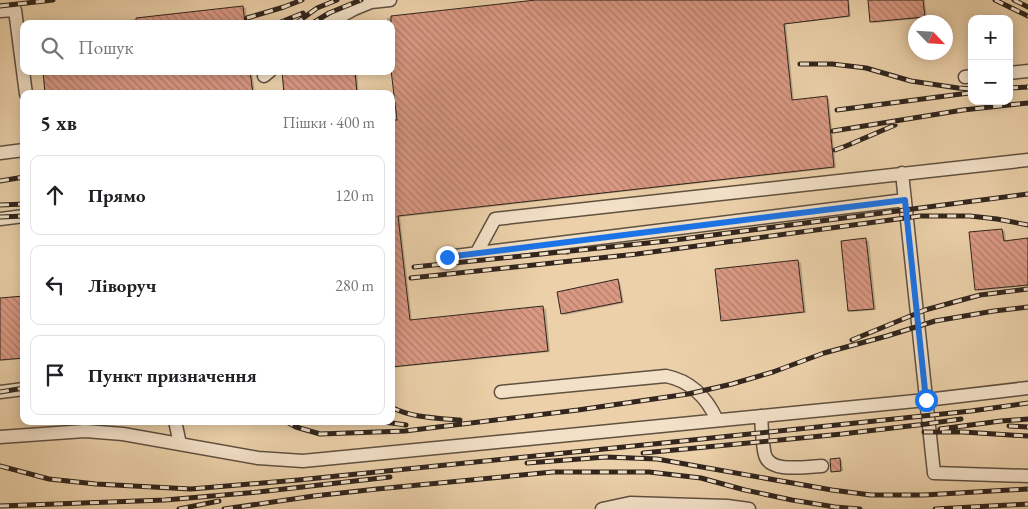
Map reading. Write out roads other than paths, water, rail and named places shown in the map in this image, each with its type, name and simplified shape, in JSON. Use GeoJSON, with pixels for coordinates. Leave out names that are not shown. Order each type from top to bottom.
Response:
{"type":"FeatureCollection","features":[{"type":"Feature","properties":{"kind":"lane"},"geometry":{"type":"LineString","coordinates":[[334,20],[371,2],[390,0]]}},
{"type":"Feature","properties":{"kind":"lane"},"geometry":{"type":"LineString","coordinates":[[0,12],[15,10],[20,48]]}},
{"type":"Feature","properties":{"kind":"lane"},"geometry":{"type":"LineString","coordinates":[[1013,73],[1028,71]]}},
{"type":"Feature","properties":{"kind":"lane"},"geometry":{"type":"LineString","coordinates":[[24,75],[25,90]]}},
{"type":"Feature","properties":{"kind":"lane"},"geometry":{"type":"LineString","coordinates":[[0,153],[20,150]]}},
{"type":"Feature","properties":{"kind":"lane"},"geometry":{"type":"LineString","coordinates":[[476,254],[495,219],[1028,160]]}},
{"type":"Feature","properties":{"kind":"lane"},"geometry":{"type":"LineString","coordinates":[[902,173],[934,473],[1028,476]]}},
{"type":"Feature","properties":{"kind":"lane"},"geometry":{"type":"LineString","coordinates":[[447,257],[905,200]]}},
{"type":"Feature","properties":{"kind":"lane"},"geometry":{"type":"LineString","coordinates":[[0,219],[20,216]]}},
{"type":"Feature","properties":{"kind":"lane"},"geometry":{"type":"LineString","coordinates":[[501,392],[666,376],[680,380],[694,388],[708,403],[717,420]]}},
{"type":"Feature","properties":{"kind":"lane"},"geometry":{"type":"LineString","coordinates":[[0,437],[85,431],[123,434],[258,458],[303,461],[926,400],[1028,388]]}},
{"type":"Feature","properties":{"kind":"lane"},"geometry":{"type":"LineString","coordinates":[[0,392],[20,390]]}},
{"type":"Feature","properties":{"kind":"lane"},"geometry":{"type":"LineString","coordinates":[[761,416],[765,456],[773,465],[780,468],[822,466]]}},
{"type":"Feature","properties":{"kind":"lane"},"geometry":{"type":"LineString","coordinates":[[176,425],[180,444]]}},
{"type":"Feature","properties":{"kind":"lane"},"geometry":{"type":"LineString","coordinates":[[602,509],[630,503],[727,506],[748,509]]}},
{"type":"Feature","properties":{"kind":"railway"},"geometry":{"type":"LineString","coordinates":[[0,6],[53,0]]}},
{"type":"Feature","properties":{"kind":"railway"},"geometry":{"type":"LineString","coordinates":[[247,18],[302,0]]}},
{"type":"Feature","properties":{"kind":"railway"},"geometry":{"type":"LineString","coordinates":[[300,20],[317,8],[337,0]]}},
{"type":"Feature","properties":{"kind":"railway"},"geometry":{"type":"LineString","coordinates":[[318,20],[329,13],[361,0]]}},
{"type":"Feature","properties":{"kind":"railway"},"geometry":{"type":"LineString","coordinates":[[995,0],[1028,16]]}},
{"type":"Feature","properties":{"kind":"railway"},"geometry":{"type":"LineString","coordinates":[[1014,0],[1028,7]]}},
{"type":"Feature","properties":{"kind":"railway"},"geometry":{"type":"LineString","coordinates":[[286,20],[303,13]]}},
{"type":"Feature","properties":{"kind":"railway"},"geometry":{"type":"LineString","coordinates":[[800,64],[832,64],[866,68],[911,81],[968,89]]}},
{"type":"Feature","properties":{"kind":"railway"},"geometry":{"type":"LineString","coordinates":[[1013,88],[1028,87]]}},
{"type":"Feature","properties":{"kind":"railway"},"geometry":{"type":"LineString","coordinates":[[837,110],[968,93]]}},
{"type":"Feature","properties":{"kind":"railway"},"geometry":{"type":"LineString","coordinates":[[833,131],[963,110],[1028,103]]}},
{"type":"Feature","properties":{"kind":"railway"},"geometry":{"type":"LineString","coordinates":[[835,150],[895,125]]}},
{"type":"Feature","properties":{"kind":"railway"},"geometry":{"type":"LineString","coordinates":[[0,181],[20,178]]}},
{"type":"Feature","properties":{"kind":"railway"},"geometry":{"type":"LineString","coordinates":[[561,252],[667,241],[1028,194]]}},
{"type":"Feature","properties":{"kind":"railway"},"geometry":{"type":"LineString","coordinates":[[0,205],[20,204]]}},
{"type":"Feature","properties":{"kind":"railway"},"geometry":{"type":"LineString","coordinates":[[0,217],[20,216]]}},
{"type":"Feature","properties":{"kind":"railway"},"geometry":{"type":"LineString","coordinates":[[411,278],[637,254],[920,216],[970,216],[1028,225]]}},
{"type":"Feature","properties":{"kind":"railway"},"geometry":{"type":"LineString","coordinates":[[414,267],[568,252]]}},
{"type":"Feature","properties":{"kind":"railway"},"geometry":{"type":"LineString","coordinates":[[852,340],[925,310],[980,295],[1028,289]]}},
{"type":"Feature","properties":{"kind":"railway"},"geometry":{"type":"LineString","coordinates":[[292,425],[320,434],[405,431],[578,410],[688,394],[773,372],[824,353],[935,321],[1028,307]]}},
{"type":"Feature","properties":{"kind":"railway"},"geometry":{"type":"LineString","coordinates":[[0,392],[20,389]]}},
{"type":"Feature","properties":{"kind":"railway"},"geometry":{"type":"LineString","coordinates":[[0,466],[49,479],[96,484],[191,489],[673,442],[971,411],[1028,403]]}},
{"type":"Feature","properties":{"kind":"railway"},"geometry":{"type":"LineString","coordinates":[[395,409],[416,415],[460,420]]}},
{"type":"Feature","properties":{"kind":"railway"},"geometry":{"type":"LineString","coordinates":[[643,453],[842,434],[961,419]]}},
{"type":"Feature","properties":{"kind":"railway"},"geometry":{"type":"LineString","coordinates":[[940,429],[1028,419]]}},
{"type":"Feature","properties":{"kind":"railway"},"geometry":{"type":"LineString","coordinates":[[395,423],[406,425]]}},
{"type":"Feature","properties":{"kind":"railway"},"geometry":{"type":"LineString","coordinates":[[1009,426],[1028,427]]}},
{"type":"Feature","properties":{"kind":"railway"},"geometry":{"type":"LineString","coordinates":[[924,432],[1028,436]]}},
{"type":"Feature","properties":{"kind":"railway"},"geometry":{"type":"LineString","coordinates":[[527,463],[606,457],[657,459],[832,490],[871,495],[924,495],[1028,489]]}},
{"type":"Feature","properties":{"kind":"railway"},"geometry":{"type":"LineString","coordinates":[[224,509],[314,496],[553,472],[649,472],[701,478],[792,500],[860,509]]}},
{"type":"Feature","properties":{"kind":"railway"},"geometry":{"type":"LineString","coordinates":[[0,506],[165,500],[390,477]]}},
{"type":"Feature","properties":{"kind":"railway"},"geometry":{"type":"LineString","coordinates":[[179,509],[219,501]]}},
{"type":"Feature","properties":{"kind":"railway"},"geometry":{"type":"LineString","coordinates":[[935,509],[1028,504]]}}]}
